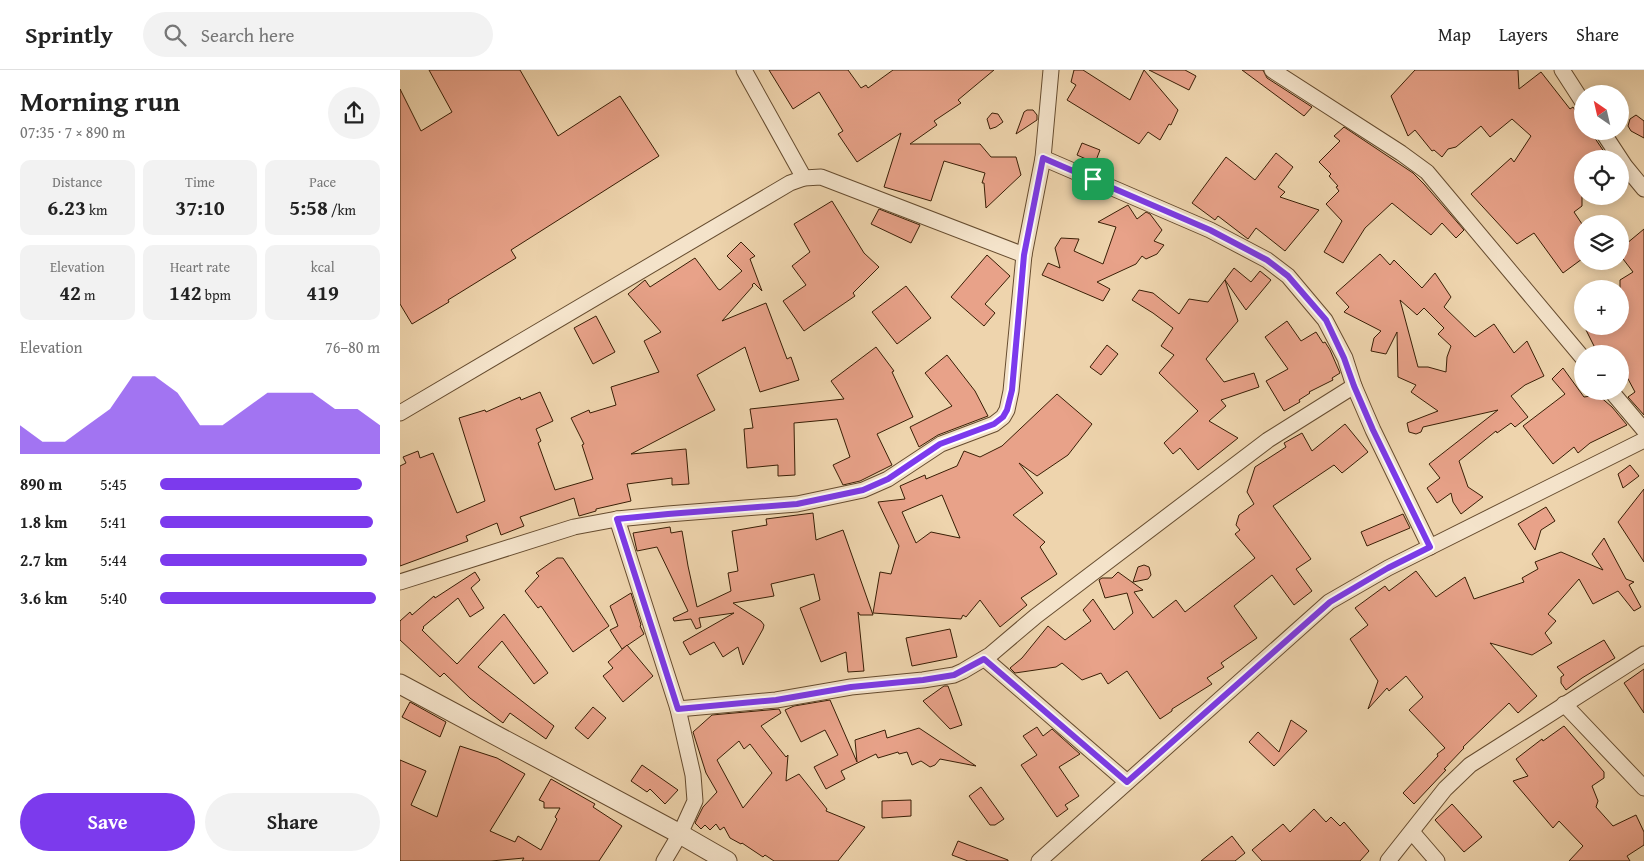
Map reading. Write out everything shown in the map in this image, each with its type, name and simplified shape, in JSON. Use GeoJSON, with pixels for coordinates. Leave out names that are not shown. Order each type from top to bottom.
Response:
{"type":"FeatureCollection","features":[{"type":"Feature","properties":{"kind":"street"},"geometry":{"type":"LineString","coordinates":[[744,70],[804,178]]}},
{"type":"Feature","properties":{"kind":"street"},"geometry":{"type":"LineString","coordinates":[[400,582],[574,527],[617,519],[797,504],[863,490],[888,479],[940,444],[994,424],[1003,417],[1007,410],[1012,390],[1024,255],[1043,158],[1051,70]]}},
{"type":"Feature","properties":{"kind":"street"},"geometry":{"type":"LineString","coordinates":[[1272,70],[1308,95],[1401,153],[1427,172],[1574,347]]}},
{"type":"Feature","properties":{"kind":"street"},"geometry":{"type":"LineString","coordinates":[[1562,70],[1574,89]]}},
{"type":"Feature","properties":{"kind":"street"},"geometry":{"type":"LineString","coordinates":[[1608,140],[1625,166],[1644,188]]}},
{"type":"Feature","properties":{"kind":"street"},"geometry":{"type":"LineString","coordinates":[[1043,158],[1210,230],[1267,260],[1288,276],[1326,320],[1344,358],[1373,430],[1430,547]]}},
{"type":"Feature","properties":{"kind":"street"},"geometry":{"type":"LineString","coordinates":[[400,413],[790,183],[804,178],[822,177],[1024,255]]}},
{"type":"Feature","properties":{"kind":"street"},"geometry":{"type":"LineString","coordinates":[[678,709],[776,700],[851,687],[954,675],[984,659],[1036,616],[1268,440],[1354,386]]}},
{"type":"Feature","properties":{"kind":"street"},"geometry":{"type":"LineString","coordinates":[[1619,400],[1644,430]]}},
{"type":"Feature","properties":{"kind":"street"},"geometry":{"type":"LineString","coordinates":[[1039,861],[1330,602],[1388,568],[1644,440]]}},
{"type":"Feature","properties":{"kind":"street"},"geometry":{"type":"LineString","coordinates":[[617,519],[678,709],[693,775],[695,802],[680,834],[664,861]]}},
{"type":"Feature","properties":{"kind":"street"},"geometry":{"type":"LineString","coordinates":[[1388,861],[1445,789],[1470,765],[1644,654]]}},
{"type":"Feature","properties":{"kind":"street"},"geometry":{"type":"LineString","coordinates":[[984,659],[1127,782]]}},
{"type":"Feature","properties":{"kind":"street"},"geometry":{"type":"LineString","coordinates":[[400,684],[727,861]]}},
{"type":"Feature","properties":{"kind":"street"},"geometry":{"type":"LineString","coordinates":[[1564,704],[1644,788]]}},
{"type":"Feature","properties":{"kind":"street"},"geometry":{"type":"LineString","coordinates":[[1412,832],[1438,861]]}},
{"type":"Feature","properties":{"kind":"building"},"geometry":{"type":"Polygon","coordinates":[[[429,70],[520,70],[558,136],[620,96],[659,156],[511,250],[516,258],[412,324],[400,304],[400,89],[421,131],[452,112],[429,70]]]}},
{"type":"Feature","properties":{"kind":"building"},"geometry":{"type":"Polygon","coordinates":[[[769,70],[848,70],[861,88],[866,85],[868,88],[893,70],[994,70],[958,100],[961,103],[934,121],[937,125],[910,144],[980,144],[991,157],[1016,157],[1021,175],[986,208],[984,183],[982,183],[985,173],[944,161],[931,201],[884,187],[901,133],[857,162],[838,134],[843,131],[819,92],[793,109],[769,70]]]}},
{"type":"Feature","properties":{"kind":"building"},"geometry":{"type":"Polygon","coordinates":[[[1074,70],[1083,70],[1130,100],[1144,70],[1178,110],[1171,125],[1169,124],[1160,140],[1148,132],[1139,144],[1067,100],[1076,85],[1071,82],[1074,70]]]}},
{"type":"Feature","properties":{"kind":"building"},"geometry":{"type":"Polygon","coordinates":[[[1149,70],[1185,70],[1196,76],[1189,90],[1149,70]]]}},
{"type":"Feature","properties":{"kind":"building"},"geometry":{"type":"Polygon","coordinates":[[[1242,70],[1263,70],[1267,78],[1312,107],[1304,116],[1242,70]]]}},
{"type":"Feature","properties":{"kind":"building"},"geometry":{"type":"Polygon","coordinates":[[[1415,70],[1518,70],[1519,89],[1541,72],[1570,109],[1573,107],[1574,108],[1574,140],[1596,140],[1603,150],[1574,150],[1574,205],[1582,206],[1574,212],[1576,215],[1574,215],[1574,265],[1563,273],[1534,233],[1517,244],[1471,194],[1511,158],[1514,162],[1531,136],[1512,119],[1490,137],[1481,126],[1456,147],[1448,149],[1442,157],[1434,150],[1432,151],[1415,130],[1408,136],[1391,96],[1415,70]]]}},
{"type":"Feature","properties":{"kind":"building"},"geometry":{"type":"Polygon","coordinates":[[[1033,110],[1037,115],[1037,120],[1016,134],[1024,112],[1033,110]]]}},
{"type":"Feature","properties":{"kind":"building"},"geometry":{"type":"Polygon","coordinates":[[[992,113],[998,114],[1003,122],[990,129],[987,119],[992,113]]]}},
{"type":"Feature","properties":{"kind":"building"},"geometry":{"type":"Polygon","coordinates":[[[1636,115],[1644,121],[1644,138],[1631,131],[1629,128],[1630,119],[1636,115]]]}},
{"type":"Feature","properties":{"kind":"building"},"geometry":{"type":"Polygon","coordinates":[[[1344,127],[1413,173],[1464,230],[1456,238],[1442,223],[1431,235],[1392,203],[1365,228],[1343,263],[1324,252],[1342,221],[1326,204],[1339,191],[1336,187],[1338,186],[1329,176],[1331,174],[1319,162],[1340,141],[1334,136],[1344,127]]]}},
{"type":"Feature","properties":{"kind":"building"},"geometry":{"type":"Polygon","coordinates":[[[1082,143],[1100,150],[1095,163],[1077,155],[1082,143]]]}},
{"type":"Feature","properties":{"kind":"building"},"geometry":{"type":"Polygon","coordinates":[[[1276,153],[1293,167],[1278,187],[1285,192],[1280,197],[1319,210],[1285,251],[1256,228],[1248,239],[1218,216],[1215,220],[1192,203],[1226,157],[1255,180],[1276,153]]]}},
{"type":"Feature","properties":{"kind":"building"},"geometry":{"type":"Polygon","coordinates":[[[832,201],[864,253],[879,267],[853,293],[855,296],[804,331],[783,301],[806,285],[792,266],[810,252],[794,224],[832,201]]]}},
{"type":"Feature","properties":{"kind":"building"},"geometry":{"type":"Polygon","coordinates":[[[1128,205],[1137,219],[1146,212],[1150,214],[1162,230],[1154,241],[1164,245],[1157,254],[1146,259],[1142,256],[1136,264],[1097,282],[1110,289],[1103,301],[1042,275],[1048,263],[1060,268],[1055,248],[1061,238],[1079,239],[1074,251],[1103,264],[1116,227],[1098,222],[1128,205]]]}},
{"type":"Feature","properties":{"kind":"building"},"geometry":{"type":"Polygon","coordinates":[[[879,209],[920,225],[911,243],[871,224],[879,209]]]}},
{"type":"Feature","properties":{"kind":"building"},"geometry":{"type":"Polygon","coordinates":[[[1644,229],[1644,415],[1629,398],[1635,392],[1629,381],[1629,345],[1594,345],[1588,335],[1629,335],[1629,280],[1620,280],[1633,272],[1629,267],[1629,242],[1644,229]]]}},
{"type":"Feature","properties":{"kind":"building"},"geometry":{"type":"Polygon","coordinates":[[[741,242],[755,256],[750,259],[762,291],[754,283],[722,321],[766,303],[787,359],[791,357],[799,380],[760,392],[745,347],[697,375],[715,410],[631,454],[686,449],[689,484],[672,485],[672,478],[627,484],[631,501],[596,509],[596,511],[579,516],[574,498],[520,517],[524,526],[501,535],[497,523],[466,536],[468,541],[400,566],[400,466],[406,463],[403,457],[418,451],[420,458],[433,453],[457,513],[485,501],[459,418],[485,410],[486,412],[520,397],[521,400],[540,392],[553,421],[536,429],[541,441],[538,443],[555,490],[593,479],[582,445],[584,444],[571,418],[589,410],[590,413],[616,405],[611,387],[659,372],[644,341],[661,332],[628,294],[645,280],[650,287],[695,258],[720,290],[742,271],[727,256],[741,242]]]}},
{"type":"Feature","properties":{"kind":"building"},"geometry":{"type":"Polygon","coordinates":[[[1380,254],[1390,265],[1394,260],[1422,288],[1435,273],[1451,297],[1444,307],[1475,337],[1494,324],[1514,353],[1527,341],[1544,376],[1525,385],[1511,396],[1528,417],[1515,427],[1511,423],[1497,433],[1496,431],[1459,461],[1468,487],[1483,497],[1461,514],[1453,502],[1451,493],[1437,503],[1427,488],[1440,478],[1429,464],[1498,410],[1423,427],[1421,432],[1416,434],[1409,432],[1407,423],[1438,411],[1411,392],[1416,385],[1398,377],[1397,332],[1386,354],[1371,351],[1374,338],[1381,331],[1344,312],[1349,307],[1336,293],[1380,254]],[[1400,300],[1418,367],[1428,367],[1446,372],[1447,357],[1451,346],[1438,334],[1444,328],[1424,308],[1417,315],[1400,300]]]}},
{"type":"Feature","properties":{"kind":"building"},"geometry":{"type":"Polygon","coordinates":[[[987,255],[1010,276],[985,304],[995,313],[984,326],[951,297],[987,255]]]}},
{"type":"Feature","properties":{"kind":"building"},"geometry":{"type":"Polygon","coordinates":[[[1234,268],[1251,282],[1260,271],[1271,280],[1246,310],[1225,280],[1238,321],[1206,359],[1224,382],[1254,373],[1259,387],[1221,400],[1226,406],[1209,421],[1238,438],[1198,470],[1180,448],[1173,454],[1164,443],[1198,411],[1159,373],[1174,355],[1161,346],[1173,328],[1132,300],[1139,290],[1153,293],[1179,314],[1189,299],[1208,302],[1234,268]]]}},
{"type":"Feature","properties":{"kind":"building"},"geometry":{"type":"Polygon","coordinates":[[[906,286],[931,318],[897,344],[872,312],[906,286]]]}},
{"type":"Feature","properties":{"kind":"building"},"geometry":{"type":"Polygon","coordinates":[[[596,316],[615,352],[593,364],[574,328],[596,316]]]}},
{"type":"Feature","properties":{"kind":"building"},"geometry":{"type":"Polygon","coordinates":[[[1287,321],[1301,341],[1316,332],[1330,350],[1340,373],[1332,378],[1333,380],[1309,392],[1299,400],[1300,402],[1284,411],[1266,381],[1288,369],[1265,337],[1287,321]]]}},
{"type":"Feature","properties":{"kind":"building"},"geometry":{"type":"Polygon","coordinates":[[[1107,345],[1118,354],[1101,375],[1090,367],[1107,345]]]}},
{"type":"Feature","properties":{"kind":"building"},"geometry":{"type":"Polygon","coordinates":[[[876,347],[894,371],[892,372],[913,417],[877,434],[892,465],[860,481],[843,485],[833,465],[850,457],[837,419],[794,423],[795,475],[778,476],[778,465],[747,468],[744,429],[753,428],[750,409],[844,399],[831,381],[876,347]]]}},
{"type":"Feature","properties":{"kind":"building"},"geometry":{"type":"Polygon","coordinates":[[[947,355],[975,391],[988,416],[938,435],[919,447],[910,427],[952,406],[925,373],[947,355]]]}},
{"type":"Feature","properties":{"kind":"building"},"geometry":{"type":"Polygon","coordinates":[[[1563,368],[1574,383],[1574,400],[1604,400],[1627,425],[1590,443],[1578,453],[1574,447],[1553,464],[1523,426],[1565,394],[1552,379],[1563,368]]]}},
{"type":"Feature","properties":{"kind":"building"},"geometry":{"type":"Polygon","coordinates":[[[1057,394],[1092,424],[1068,455],[1037,476],[1019,463],[1043,493],[1013,515],[1045,542],[1040,547],[1057,574],[1021,598],[1027,605],[1000,627],[980,600],[966,617],[963,615],[961,619],[873,613],[880,572],[891,574],[899,546],[878,502],[905,499],[900,486],[925,475],[926,479],[957,466],[964,451],[980,457],[1002,446],[1057,394]],[[942,495],[902,512],[916,543],[931,532],[960,538],[942,495]]]}},
{"type":"Feature","properties":{"kind":"building"},"geometry":{"type":"Polygon","coordinates":[[[1345,424],[1368,452],[1342,473],[1334,465],[1273,506],[1311,559],[1296,569],[1312,591],[1294,605],[1272,575],[1234,606],[1257,638],[1221,663],[1224,667],[1207,678],[1212,684],[1172,709],[1172,711],[1160,719],[1127,671],[1108,684],[1101,673],[1082,680],[1062,663],[1056,667],[1015,673],[1010,668],[1022,658],[1048,626],[1065,640],[1091,621],[1083,610],[1093,599],[1114,630],[1133,613],[1127,593],[1105,598],[1099,580],[1102,578],[1112,578],[1118,572],[1143,590],[1134,592],[1153,618],[1176,600],[1185,612],[1255,558],[1235,534],[1240,530],[1236,525],[1239,515],[1254,504],[1247,492],[1255,467],[1286,447],[1284,443],[1302,433],[1312,451],[1345,424]]]}},
{"type":"Feature","properties":{"kind":"building"},"geometry":{"type":"Polygon","coordinates":[[[1630,465],[1639,476],[1623,488],[1618,474],[1630,465]]]}},
{"type":"Feature","properties":{"kind":"building"},"geometry":{"type":"Polygon","coordinates":[[[1644,489],[1644,562],[1618,522],[1644,489]]]}},
{"type":"Feature","properties":{"kind":"building"},"geometry":{"type":"Polygon","coordinates":[[[1546,507],[1555,521],[1541,530],[1535,550],[1518,524],[1546,507]]]}},
{"type":"Feature","properties":{"kind":"building"},"geometry":{"type":"Polygon","coordinates":[[[813,513],[816,540],[843,530],[873,615],[860,615],[858,612],[864,671],[848,672],[846,652],[821,662],[800,608],[820,600],[814,574],[771,584],[774,596],[733,603],[761,621],[764,625],[743,665],[738,647],[723,657],[714,642],[690,655],[683,642],[734,613],[699,618],[701,627],[696,629],[691,619],[674,621],[673,618],[688,611],[657,547],[637,551],[633,533],[670,527],[671,533],[682,531],[697,607],[731,591],[728,573],[738,571],[732,531],[767,525],[766,519],[813,513]]]}},
{"type":"Feature","properties":{"kind":"building"},"geometry":{"type":"Polygon","coordinates":[[[1403,514],[1410,528],[1367,546],[1361,532],[1403,514]]]}},
{"type":"Feature","properties":{"kind":"building"},"geometry":{"type":"Polygon","coordinates":[[[1604,538],[1626,579],[1634,582],[1629,585],[1641,607],[1634,611],[1618,591],[1593,604],[1579,579],[1548,614],[1556,621],[1545,633],[1552,643],[1532,655],[1490,643],[1537,696],[1518,713],[1509,703],[1463,747],[1444,769],[1446,770],[1414,804],[1403,793],[1438,756],[1437,754],[1445,748],[1409,710],[1423,697],[1406,676],[1389,691],[1387,688],[1368,709],[1378,681],[1350,639],[1368,625],[1355,608],[1385,586],[1389,591],[1416,571],[1436,597],[1465,577],[1474,599],[1524,582],[1522,578],[1538,569],[1535,562],[1561,552],[1603,570],[1592,554],[1604,538]]]}},
{"type":"Feature","properties":{"kind":"building"},"geometry":{"type":"Polygon","coordinates":[[[557,558],[563,558],[609,626],[573,652],[541,606],[538,608],[525,591],[539,576],[536,573],[557,558]]]}},
{"type":"Feature","properties":{"kind":"building"},"geometry":{"type":"Polygon","coordinates":[[[1144,565],[1149,567],[1151,575],[1148,579],[1133,582],[1138,567],[1144,565]]]}},
{"type":"Feature","properties":{"kind":"building"},"geometry":{"type":"Polygon","coordinates":[[[475,572],[480,580],[471,588],[484,608],[470,617],[458,598],[423,627],[422,630],[457,664],[504,614],[548,673],[534,684],[502,641],[478,667],[554,726],[546,739],[510,713],[503,723],[470,698],[444,673],[440,677],[400,640],[400,621],[410,612],[412,615],[434,596],[435,598],[475,572]]]}},
{"type":"Feature","properties":{"kind":"building"},"geometry":{"type":"Polygon","coordinates":[[[631,593],[644,634],[622,649],[610,630],[618,626],[610,606],[631,593]]]}},
{"type":"Feature","properties":{"kind":"building"},"geometry":{"type":"Polygon","coordinates":[[[950,629],[957,657],[912,666],[906,638],[950,629]]]}},
{"type":"Feature","properties":{"kind":"building"},"geometry":{"type":"Polygon","coordinates":[[[1604,640],[1615,658],[1566,690],[1561,683],[1561,677],[1564,675],[1557,667],[1604,640]]]}},
{"type":"Feature","properties":{"kind":"building"},"geometry":{"type":"Polygon","coordinates":[[[627,645],[653,676],[623,702],[603,676],[613,668],[608,662],[627,645]]]}},
{"type":"Feature","properties":{"kind":"building"},"geometry":{"type":"Polygon","coordinates":[[[1644,669],[1644,713],[1624,683],[1644,669]]]}},
{"type":"Feature","properties":{"kind":"building"},"geometry":{"type":"Polygon","coordinates":[[[944,686],[948,686],[962,725],[950,729],[923,701],[944,686]]]}},
{"type":"Feature","properties":{"kind":"building"},"geometry":{"type":"Polygon","coordinates":[[[830,700],[857,762],[855,740],[885,730],[887,738],[919,728],[976,766],[940,759],[935,765],[930,767],[921,761],[912,765],[907,752],[899,754],[898,752],[878,758],[876,754],[841,771],[845,779],[826,789],[814,767],[838,755],[825,730],[801,742],[785,710],[794,706],[830,700]]]}},
{"type":"Feature","properties":{"kind":"building"},"geometry":{"type":"Polygon","coordinates":[[[410,702],[446,722],[440,737],[402,717],[410,702]]]}},
{"type":"Feature","properties":{"kind":"building"},"geometry":{"type":"Polygon","coordinates":[[[593,707],[606,718],[588,739],[575,728],[593,707]]]}},
{"type":"Feature","properties":{"kind":"building"},"geometry":{"type":"Polygon","coordinates":[[[779,709],[781,713],[761,726],[786,757],[788,755],[786,781],[799,774],[827,809],[826,811],[865,827],[838,861],[774,861],[765,855],[763,857],[742,843],[730,838],[724,827],[720,830],[716,824],[710,830],[705,825],[701,829],[695,823],[703,807],[717,792],[706,773],[693,732],[712,715],[779,709]],[[739,741],[717,760],[743,808],[772,773],[750,744],[744,749],[739,741]]]}},
{"type":"Feature","properties":{"kind":"building"},"geometry":{"type":"Polygon","coordinates":[[[1291,720],[1307,731],[1274,766],[1249,742],[1258,732],[1279,752],[1291,720]]]}},
{"type":"Feature","properties":{"kind":"building"},"geometry":{"type":"Polygon","coordinates":[[[1564,726],[1604,772],[1604,778],[1592,786],[1598,801],[1596,807],[1613,826],[1636,815],[1644,832],[1644,845],[1627,856],[1630,861],[1569,861],[1583,846],[1559,821],[1553,828],[1513,781],[1528,776],[1516,759],[1542,739],[1543,741],[1564,726]]]}},
{"type":"Feature","properties":{"kind":"building"},"geometry":{"type":"Polygon","coordinates":[[[1037,727],[1043,736],[1052,729],[1080,754],[1059,767],[1079,796],[1065,805],[1068,809],[1057,817],[1021,765],[1037,755],[1023,736],[1037,727]]]}},
{"type":"Feature","properties":{"kind":"building"},"geometry":{"type":"Polygon","coordinates":[[[460,746],[497,758],[525,774],[490,831],[515,842],[518,836],[541,850],[557,819],[555,817],[560,808],[544,808],[544,802],[539,800],[551,779],[595,804],[593,807],[622,826],[599,861],[522,861],[524,858],[491,861],[400,861],[400,760],[426,771],[411,805],[437,817],[460,746]]]}},
{"type":"Feature","properties":{"kind":"building"},"geometry":{"type":"Polygon","coordinates":[[[642,765],[678,790],[665,804],[650,789],[647,792],[631,781],[642,765]]]}},
{"type":"Feature","properties":{"kind":"building"},"geometry":{"type":"Polygon","coordinates":[[[981,787],[1004,819],[995,825],[990,825],[969,796],[981,787]]]}},
{"type":"Feature","properties":{"kind":"building"},"geometry":{"type":"Polygon","coordinates":[[[911,800],[911,816],[882,818],[882,801],[911,800]]]}},
{"type":"Feature","properties":{"kind":"building"},"geometry":{"type":"Polygon","coordinates":[[[1452,804],[1482,837],[1464,852],[1435,820],[1452,804]]]}},
{"type":"Feature","properties":{"kind":"building"},"geometry":{"type":"Polygon","coordinates":[[[1314,809],[1326,822],[1331,817],[1340,826],[1344,822],[1369,851],[1360,861],[1262,861],[1252,850],[1283,824],[1290,832],[1314,809]]]}},
{"type":"Feature","properties":{"kind":"building"},"geometry":{"type":"Polygon","coordinates":[[[1232,836],[1245,853],[1235,861],[1201,861],[1232,836]]]}},
{"type":"Feature","properties":{"kind":"building"},"geometry":{"type":"Polygon","coordinates":[[[958,841],[1008,861],[968,861],[952,855],[958,841]]]}},
{"type":"Feature","properties":{"kind":"route"},"geometry":{"type":"LineString","coordinates":[[1043,158],[1093,179],[1210,230],[1267,260],[1288,276],[1326,320],[1344,358],[1373,430],[1430,547],[1388,568],[1330,602],[1127,782],[984,659],[954,675],[851,687],[776,700],[678,709],[617,519],[797,504],[863,490],[888,479],[940,444],[994,424],[1003,417],[1007,410],[1012,390],[1024,255],[1043,158]]}}]}
